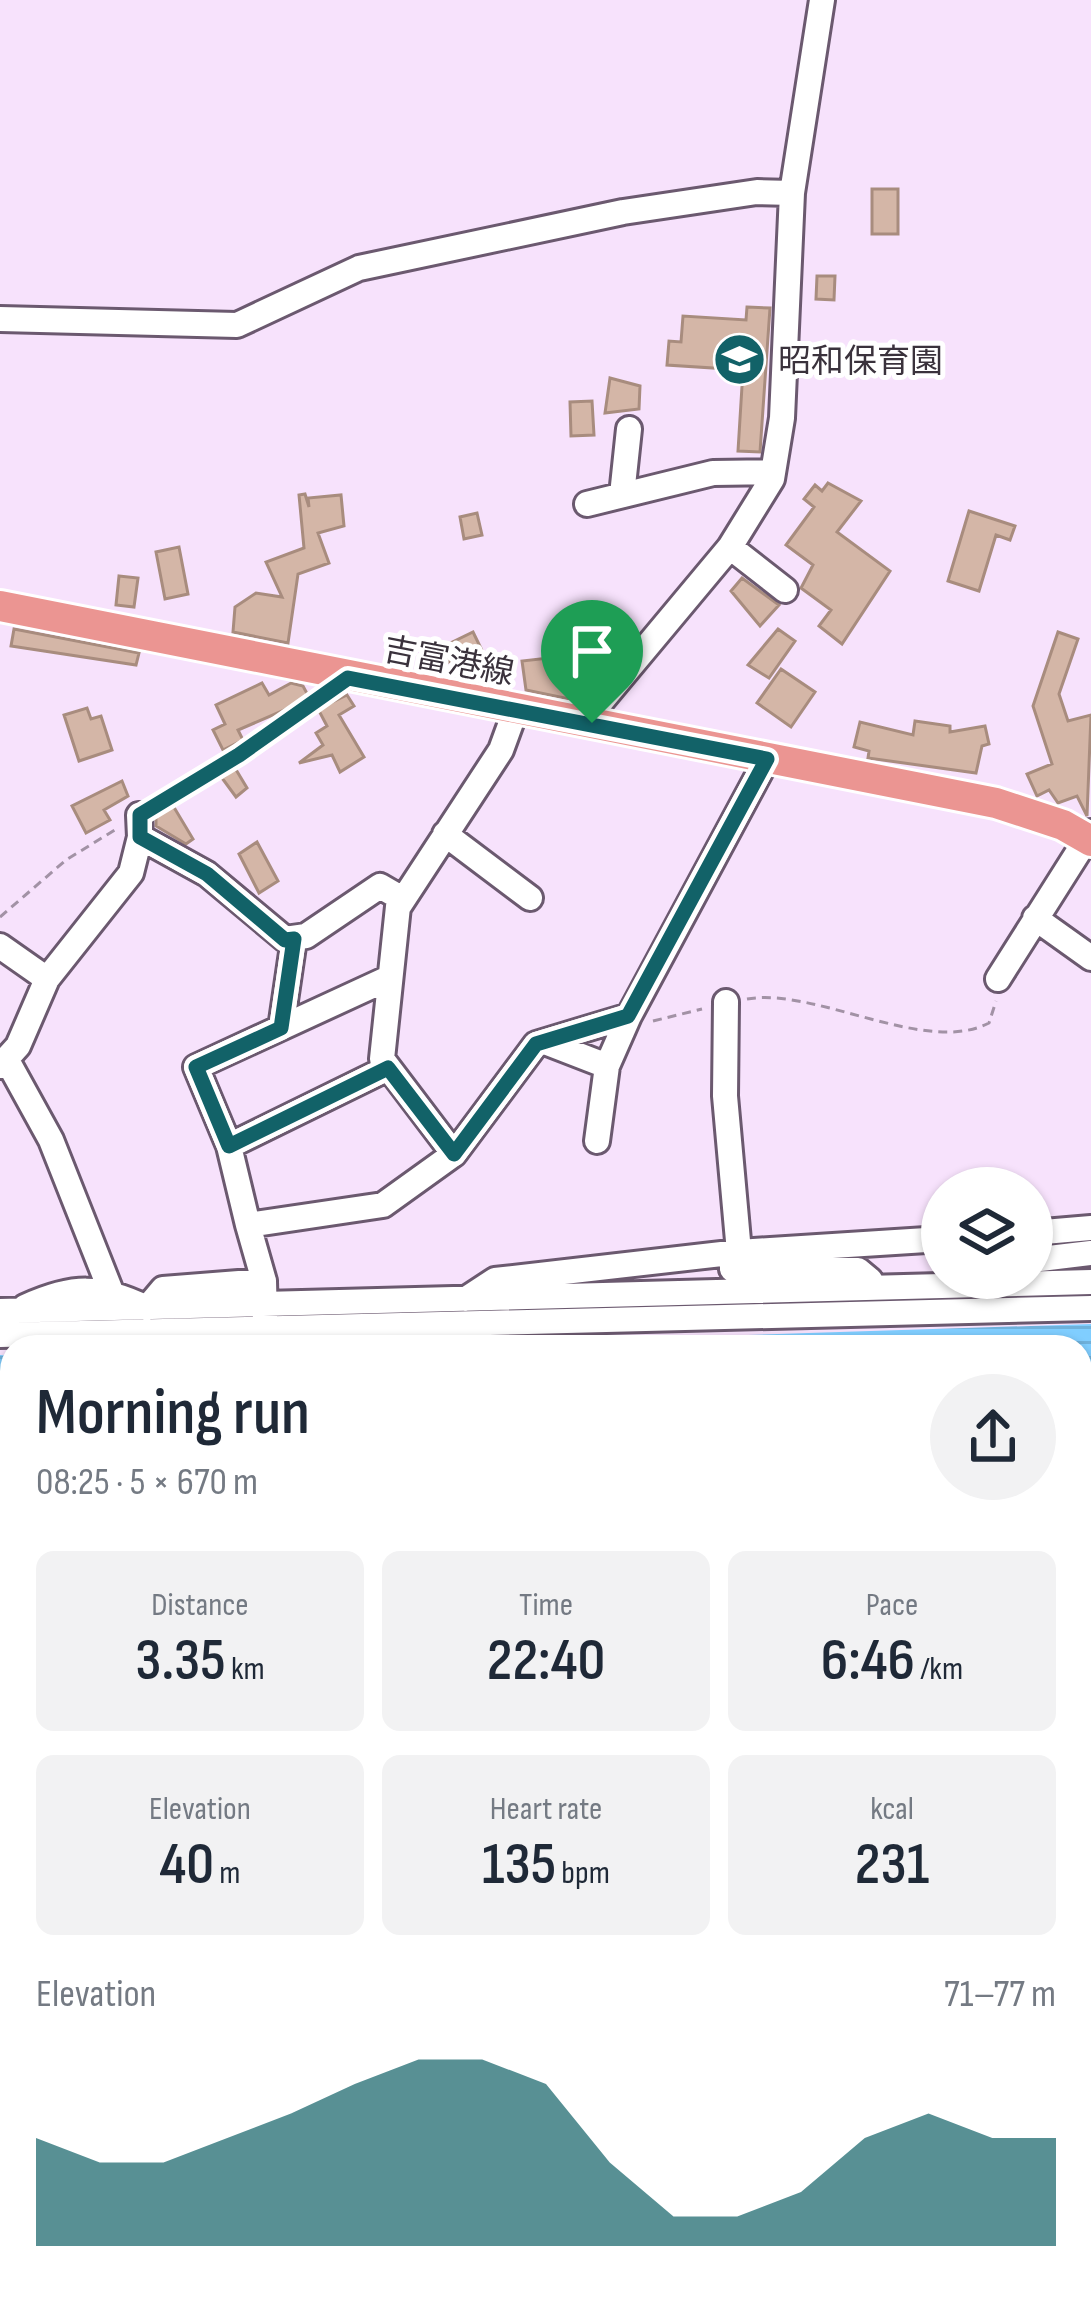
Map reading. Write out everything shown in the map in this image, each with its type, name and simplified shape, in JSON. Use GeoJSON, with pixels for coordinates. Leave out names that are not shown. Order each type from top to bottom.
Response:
{"type":"FeatureCollection","features":[{"type":"Feature","properties":{"kind":"main road","name":"吉富港線"},"geometry":{"type":"LineString","coordinates":[[0,606],[996,803],[1090,837]]}},
{"type":"Feature","properties":{"kind":"street"},"geometry":{"type":"LineString","coordinates":[[592,723],[594,710],[730,547],[759,505],[773,472],[782,418],[792,193],[822,0]]}},
{"type":"Feature","properties":{"kind":"street"},"geometry":{"type":"LineString","coordinates":[[0,319],[230,326],[249,322],[359,268],[623,212],[757,193],[792,193]]}},
{"type":"Feature","properties":{"kind":"street"},"geometry":{"type":"LineString","coordinates":[[622,495],[629,429]]}},
{"type":"Feature","properties":{"kind":"street"},"geometry":{"type":"LineString","coordinates":[[586,504],[712,473],[773,472]]}},
{"type":"Feature","properties":{"kind":"street"},"geometry":{"type":"LineString","coordinates":[[730,547],[784,590]]}},
{"type":"Feature","properties":{"kind":"street"},"geometry":{"type":"LineString","coordinates":[[399,906],[501,750],[516,709]]}},
{"type":"Feature","properties":{"kind":"street"},"geometry":{"type":"LineString","coordinates":[[597,1141],[607,1066],[628,1016],[767,759]]}},
{"type":"Feature","properties":{"kind":"street"},"geometry":{"type":"LineString","coordinates":[[148,1320],[110,1289],[51,1140],[4,1064],[47,979],[131,873],[140,826],[207,874],[285,940],[380,886],[399,896],[380,1048],[388,1068],[454,1154]]}},
{"type":"Feature","properties":{"kind":"street"},"geometry":{"type":"LineString","coordinates":[[445,834],[530,898]]}},
{"type":"Feature","properties":{"kind":"street"},"geometry":{"type":"LineString","coordinates":[[998,979],[1090,837]]}},
{"type":"Feature","properties":{"kind":"street"},"geometry":{"type":"LineString","coordinates":[[1035,918],[1091,958]]}},
{"type":"Feature","properties":{"kind":"street"},"geometry":{"type":"LineString","coordinates":[[281,1028],[294,939]]}},
{"type":"Feature","properties":{"kind":"street"},"geometry":{"type":"LineString","coordinates":[[0,946],[47,979]]}},
{"type":"Feature","properties":{"kind":"street"},"geometry":{"type":"LineString","coordinates":[[264,1304],[229,1146],[196,1067],[389,978]]}},
{"type":"Feature","properties":{"kind":"street"},"geometry":{"type":"LineString","coordinates":[[726,1002],[726,1288]]}},
{"type":"Feature","properties":{"kind":"street"},"geometry":{"type":"LineString","coordinates":[[248,1225],[383,1204],[454,1154],[536,1044],[628,1016]]}},
{"type":"Feature","properties":{"kind":"street"},"geometry":{"type":"LineString","coordinates":[[544,1042],[607,1066]]}},
{"type":"Feature","properties":{"kind":"street"},"geometry":{"type":"LineString","coordinates":[[229,1146],[388,1068]]}},
{"type":"Feature","properties":{"kind":"street"},"geometry":{"type":"LineString","coordinates":[[1053,1231],[1091,1228]]}},
{"type":"Feature","properties":{"kind":"street"},"geometry":{"type":"LineString","coordinates":[[264,1304],[334,1327],[726,1288],[921,1244]]}},
{"type":"Feature","properties":{"kind":"street"},"geometry":{"type":"LineString","coordinates":[[1053,1280],[1091,1253]]}},
{"type":"Feature","properties":{"kind":"street"},"geometry":{"type":"LineString","coordinates":[[334,1327],[440,1313],[495,1280],[726,1288],[866,1313],[956,1299]]}},
{"type":"Feature","properties":{"kind":"street"},"geometry":{"type":"LineString","coordinates":[[1053,1285],[1091,1282]]}},
{"type":"Feature","properties":{"kind":"street"},"geometry":{"type":"LineString","coordinates":[[0,1334],[264,1304],[921,1284]]}},
{"type":"Feature","properties":{"kind":"street"},"geometry":{"type":"LineString","coordinates":[[866,1313],[876,1286]]}},
{"type":"Feature","properties":{"kind":"street"},"geometry":{"type":"LineString","coordinates":[[1053,1286],[1091,1294]]}},
{"type":"Feature","properties":{"kind":"street"},"geometry":{"type":"LineString","coordinates":[[9,1311],[56,1293],[110,1289]]}},
{"type":"Feature","properties":{"kind":"street"},"geometry":{"type":"LineString","coordinates":[[1053,1289],[1091,1308]]}},
{"type":"Feature","properties":{"kind":"street"},"geometry":{"type":"LineString","coordinates":[[9,1311],[148,1320]]}},
{"type":"Feature","properties":{"kind":"path"},"geometry":{"type":"LineString","coordinates":[[0,917],[66,860],[140,826],[348,678]]}},
{"type":"Feature","properties":{"kind":"path"},"geometry":{"type":"LineString","coordinates":[[628,1016],[645,1022],[772,994],[881,1025],[969,1030],[989,1023],[998,979]]}},
{"type":"Feature","properties":{"kind":"water"},"geometry":{"type":"Polygon","coordinates":[[[1091,1324],[1091,1335],[746,1335],[1091,1324]]]}},
{"type":"Feature","properties":{"kind":"building"},"geometry":{"type":"Polygon","coordinates":[[[872,189],[898,189],[898,234],[872,234],[872,189]]]}},
{"type":"Feature","properties":{"kind":"building"},"geometry":{"type":"Polygon","coordinates":[[[817,276],[835,276],[834,300],[816,299],[817,276]]]}},
{"type":"Feature","properties":{"kind":"building"},"geometry":{"type":"Polygon","coordinates":[[[747,307],[770,308],[760,452],[738,451],[743,370],[667,365],[669,341],[681,342],[683,316],[746,320],[747,307]]]}},
{"type":"Feature","properties":{"kind":"building"},"geometry":{"type":"Polygon","coordinates":[[[610,378],[640,386],[639,409],[605,413],[610,378]]]}},
{"type":"Feature","properties":{"kind":"building"},"geometry":{"type":"Polygon","coordinates":[[[592,401],[594,435],[571,436],[570,402],[592,401]]]}},
{"type":"Feature","properties":{"kind":"building"},"geometry":{"type":"Polygon","coordinates":[[[828,483],[861,501],[837,532],[890,571],[842,644],[819,626],[831,610],[801,588],[813,565],[786,545],[814,507],[804,499],[815,485],[822,491],[828,483]]]}},
{"type":"Feature","properties":{"kind":"building"},"geometry":{"type":"Polygon","coordinates":[[[305,494],[309,507],[308,498],[341,495],[344,526],[318,533],[329,563],[298,574],[288,643],[233,632],[235,607],[256,593],[282,597],[266,562],[304,548],[299,495],[305,494]]]}},
{"type":"Feature","properties":{"kind":"building"},"geometry":{"type":"Polygon","coordinates":[[[969,511],[1015,526],[1010,540],[996,535],[979,591],[948,581],[969,511]]]}},
{"type":"Feature","properties":{"kind":"building"},"geometry":{"type":"Polygon","coordinates":[[[477,513],[482,535],[464,539],[460,517],[477,513]]]}},
{"type":"Feature","properties":{"kind":"building"},"geometry":{"type":"Polygon","coordinates":[[[179,547],[188,594],[165,599],[156,552],[179,547]]]}},
{"type":"Feature","properties":{"kind":"building"},"geometry":{"type":"Polygon","coordinates":[[[119,576],[138,578],[134,607],[116,605],[119,576]]]}},
{"type":"Feature","properties":{"kind":"building"},"geometry":{"type":"Polygon","coordinates":[[[742,578],[779,605],[760,626],[731,591],[742,578]]]}},
{"type":"Feature","properties":{"kind":"building"},"geometry":{"type":"Polygon","coordinates":[[[14,629],[139,653],[136,665],[11,646],[14,629]]]}},
{"type":"Feature","properties":{"kind":"building"},"geometry":{"type":"Polygon","coordinates":[[[778,629],[795,641],[769,678],[748,665],[778,629]]]}},
{"type":"Feature","properties":{"kind":"building"},"geometry":{"type":"Polygon","coordinates":[[[473,632],[494,675],[475,680],[467,663],[459,667],[455,659],[430,671],[422,657],[473,632]]]}},
{"type":"Feature","properties":{"kind":"building"},"geometry":{"type":"Polygon","coordinates":[[[1058,632],[1078,639],[1059,694],[1068,721],[1091,715],[1087,816],[1077,796],[1058,803],[1049,790],[1037,796],[1027,774],[1052,764],[1033,706],[1058,632]]]}},
{"type":"Feature","properties":{"kind":"building"},"geometry":{"type":"Polygon","coordinates":[[[557,657],[579,701],[526,690],[522,661],[557,657]]]}},
{"type":"Feature","properties":{"kind":"building"},"geometry":{"type":"Polygon","coordinates":[[[781,669],[815,692],[791,727],[757,703],[781,669]]]}},
{"type":"Feature","properties":{"kind":"building"},"geometry":{"type":"Polygon","coordinates":[[[262,683],[269,695],[291,683],[303,686],[310,699],[238,730],[243,740],[223,750],[213,730],[225,724],[216,705],[262,683]]]}},
{"type":"Feature","properties":{"kind":"building"},"geometry":{"type":"Polygon","coordinates":[[[347,695],[354,706],[339,715],[364,757],[340,772],[332,755],[299,763],[323,745],[316,733],[327,726],[318,709],[347,695]]]}},
{"type":"Feature","properties":{"kind":"building"},"geometry":{"type":"Polygon","coordinates":[[[87,708],[91,719],[101,716],[112,750],[79,761],[64,715],[87,708]]]}},
{"type":"Feature","properties":{"kind":"building"},"geometry":{"type":"Polygon","coordinates":[[[915,721],[950,726],[950,732],[985,726],[989,744],[982,746],[976,773],[868,758],[869,751],[854,747],[860,722],[913,735],[915,721]]]}},
{"type":"Feature","properties":{"kind":"building"},"geometry":{"type":"Polygon","coordinates":[[[235,768],[247,788],[236,797],[222,778],[235,768]]]}},
{"type":"Feature","properties":{"kind":"building"},"geometry":{"type":"Polygon","coordinates":[[[122,781],[128,796],[104,810],[110,820],[86,833],[72,806],[122,781]]]}},
{"type":"Feature","properties":{"kind":"building"},"geometry":{"type":"Polygon","coordinates":[[[172,804],[193,839],[186,844],[156,826],[156,816],[172,804]]]}},
{"type":"Feature","properties":{"kind":"building"},"geometry":{"type":"Polygon","coordinates":[[[257,842],[278,881],[259,893],[239,854],[257,842]]]}},
{"type":"Feature","properties":{"kind":"place","name":"昭和保育園"},"geometry":{"type":"Point","coordinates":[739,360]}},
{"type":"Feature","properties":{"kind":"route"},"geometry":{"type":"LineString","coordinates":[[348,678],[592,723],[767,759],[628,1016],[536,1044],[454,1154],[388,1068],[229,1146],[196,1067],[281,1028],[294,939],[285,940],[207,874],[140,837],[140,815],[239,755],[348,678]]}}]}
